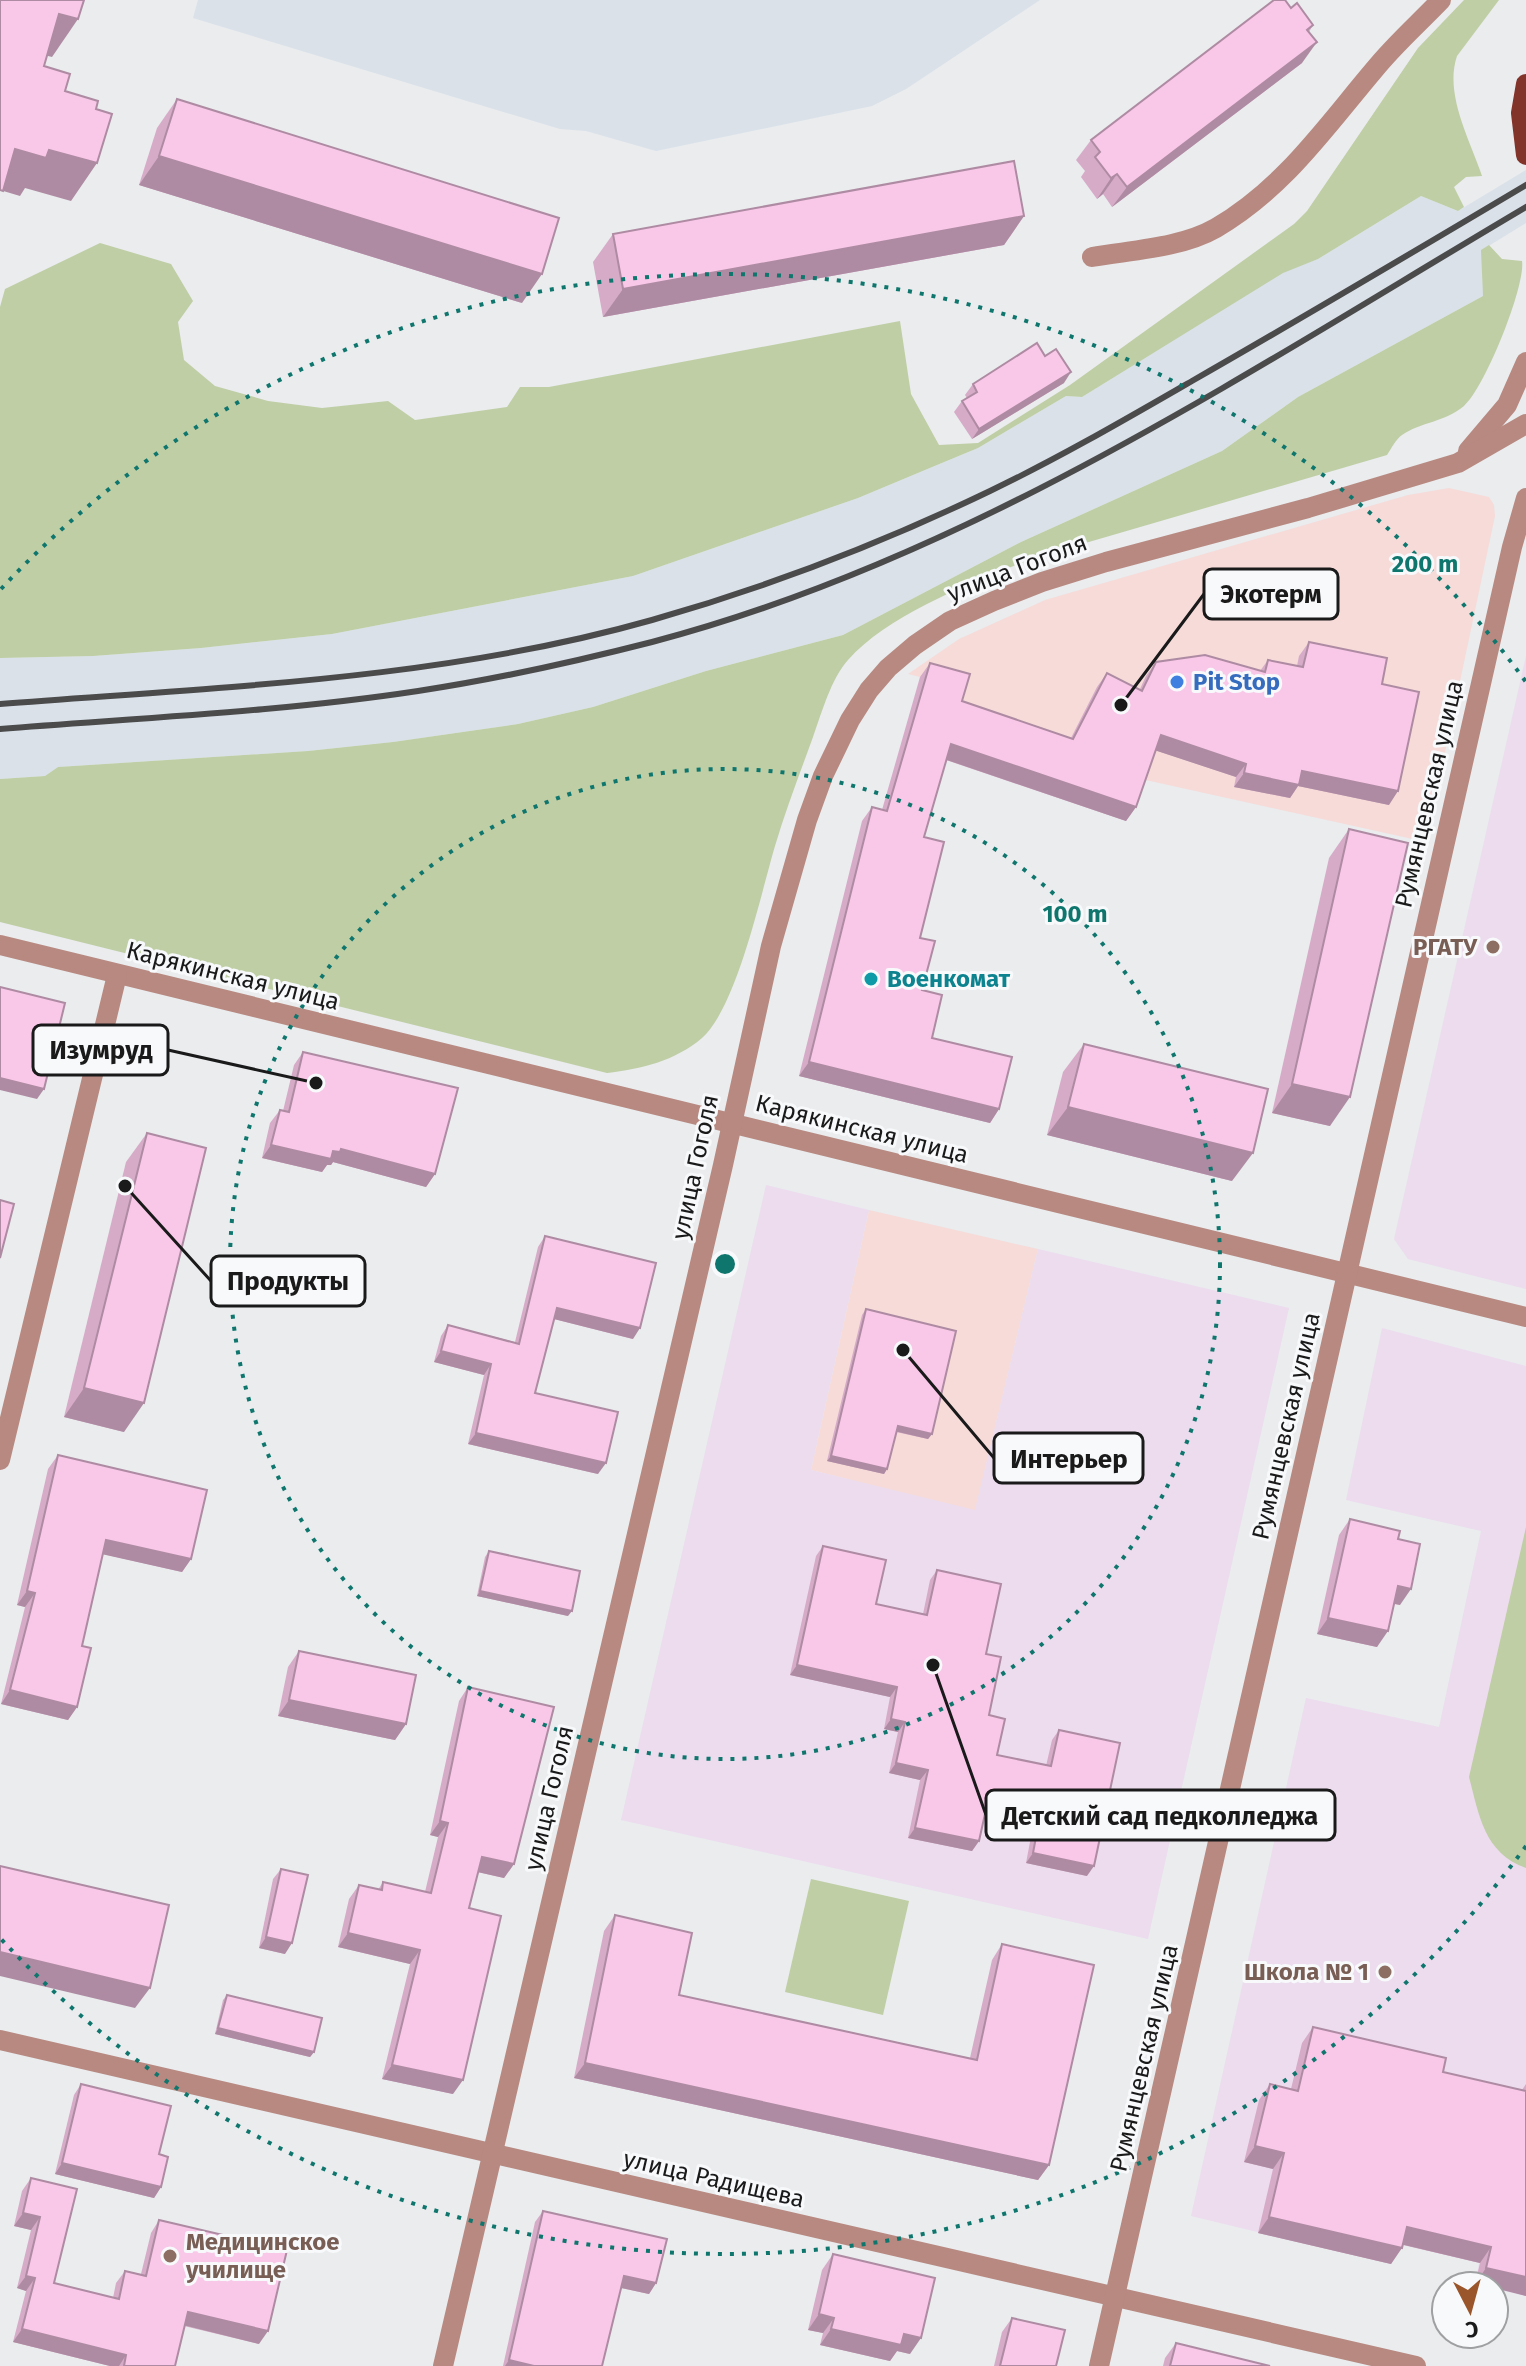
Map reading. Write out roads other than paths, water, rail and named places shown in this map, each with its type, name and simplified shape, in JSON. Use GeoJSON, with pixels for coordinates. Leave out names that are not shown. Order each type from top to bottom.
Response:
{"type":"FeatureCollection","features":[{"type":"Feature","properties":{"kind":"main road"},"geometry":{"type":"LineString","coordinates":[[1526,84],[1521,113],[1526,155]]}},
{"type":"Feature","properties":{"kind":"street"},"geometry":{"type":"LineString","coordinates":[[1092,257],[1191,238],[1215,229],[1268,191],[1311,149],[1375,68],[1441,0]]}},
{"type":"Feature","properties":{"kind":"street"},"geometry":{"type":"LineString","coordinates":[[1458,463],[1507,405],[1526,362]]}},
{"type":"Feature","properties":{"kind":"street","name":"улица Гоголя"},"geometry":{"type":"LineString","coordinates":[[443,2366],[723,1165],[771,946],[807,820],[823,776],[850,720],[888,668],[950,621],[1042,582],[1106,562],[1308,508],[1458,463],[1526,424]]}},
{"type":"Feature","properties":{"kind":"street","name":"Румянцевская улица"},"geometry":{"type":"LineString","coordinates":[[1099,2366],[1512,547],[1526,498]]}},
{"type":"Feature","properties":{"kind":"street","name":"Карякинская улица"},"geometry":{"type":"LineString","coordinates":[[0,945],[1526,1317]]}},
{"type":"Feature","properties":{"kind":"street"},"geometry":{"type":"LineString","coordinates":[[0,1460],[117,975]]}},
{"type":"Feature","properties":{"kind":"street","name":"улица Радищева"},"geometry":{"type":"LineString","coordinates":[[0,2040],[1416,2366]]}},
{"type":"Feature","properties":{"kind":"railway"},"geometry":{"type":"LineString","coordinates":[[0,704],[246,686],[492,656],[652,620],[739,593],[824,563],[908,528],[1041,465],[1234,357],[1526,185]]}},
{"type":"Feature","properties":{"kind":"railway"},"geometry":{"type":"LineString","coordinates":[[0,729],[262,709],[418,691],[652,642],[769,606],[883,562],[994,511],[1103,455],[1316,333],[1526,207]]}},
{"type":"Feature","properties":{"kind":"place","name":"Pit Stop"},"geometry":{"type":"Point","coordinates":[1177,682]}},
{"type":"Feature","properties":{"kind":"place","name":"Экотерм"},"geometry":{"type":"Point","coordinates":[1121,705]}},
{"type":"Feature","properties":{"kind":"place","name":"РГАТУ"},"geometry":{"type":"Point","coordinates":[1493,947]}},
{"type":"Feature","properties":{"kind":"place","name":"Военкомат"},"geometry":{"type":"Point","coordinates":[871,979]}},
{"type":"Feature","properties":{"kind":"place","name":"Изумруд"},"geometry":{"type":"Point","coordinates":[316,1083]}},
{"type":"Feature","properties":{"kind":"place","name":"Продукты"},"geometry":{"type":"Point","coordinates":[125,1186]}},
{"type":"Feature","properties":{"kind":"place","name":"Интерьер"},"geometry":{"type":"Point","coordinates":[903,1350]}},
{"type":"Feature","properties":{"kind":"place","name":"Детский сад педколледжа"},"geometry":{"type":"Point","coordinates":[933,1665]}},
{"type":"Feature","properties":{"kind":"place","name":"Школа № 1"},"geometry":{"type":"Point","coordinates":[1385,1972]}},
{"type":"Feature","properties":{"kind":"place","name":"Медицинское училище"},"geometry":{"type":"Point","coordinates":[170,2256]}}]}
